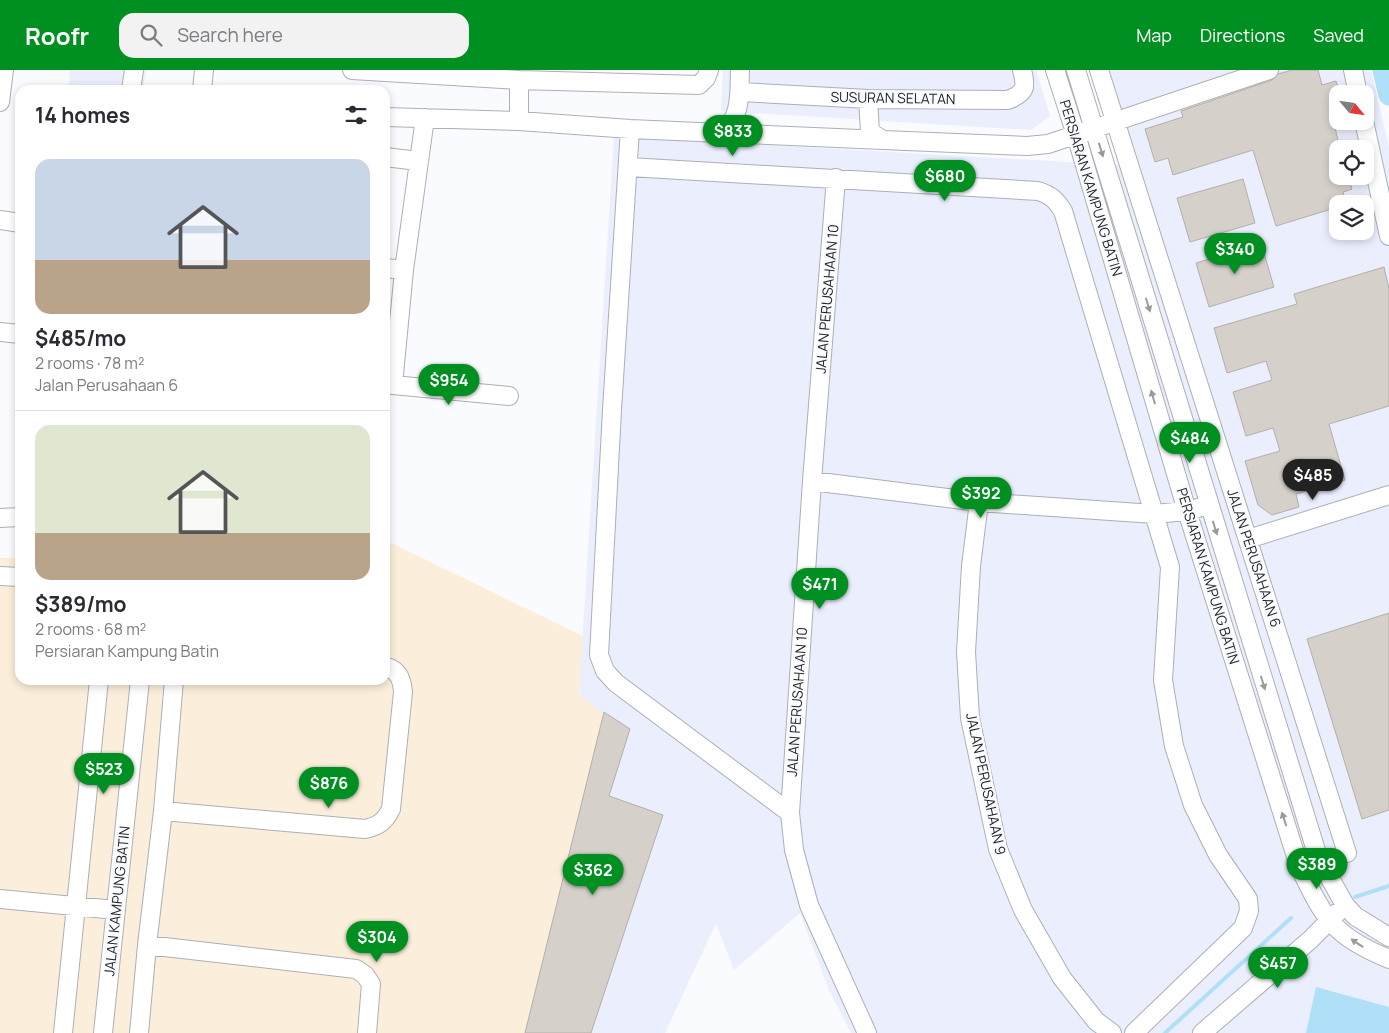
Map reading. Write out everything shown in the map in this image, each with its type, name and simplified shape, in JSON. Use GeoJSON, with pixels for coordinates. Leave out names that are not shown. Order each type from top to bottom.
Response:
{"type":"FeatureCollection","features":[{"type":"Feature","properties":{"kind":"street"},"geometry":{"type":"LineString","coordinates":[[0,94],[4,70]]}},
{"type":"Feature","properties":{"kind":"street"},"geometry":{"type":"LineString","coordinates":[[132,85],[134,70]]}},
{"type":"Feature","properties":{"kind":"street"},"geometry":{"type":"LineString","coordinates":[[202,85],[204,70]]}},
{"type":"Feature","properties":{"kind":"street"},"geometry":{"type":"LineString","coordinates":[[352,70],[519,80],[699,85],[706,78],[709,70]]}},
{"type":"Feature","properties":{"kind":"street"},"geometry":{"type":"LineString","coordinates":[[722,133],[730,127],[736,117],[740,92],[740,70]]}},
{"type":"Feature","properties":{"kind":"street","name":"SUSURAN SELATAN"},"geometry":{"type":"LineString","coordinates":[[740,92],[868,99],[1008,100],[1018,96],[1024,90],[1026,82],[1022,70]]}},
{"type":"Feature","properties":{"kind":"street","name":"PERSIARAN KAMPUNG BATIN"},"geometry":{"type":"LineString","coordinates":[[1055,70],[1076,135],[1187,512],[1299,866],[1329,920],[1341,932],[1366,949],[1389,959]]}},
{"type":"Feature","properties":{"kind":"street","name":"PERSIARAN KAMPUNG BATIN"},"geometry":{"type":"LineString","coordinates":[[1076,70],[1208,505],[1318,857],[1345,905],[1356,916],[1389,937]]}},
{"type":"Feature","properties":{"kind":"street","name":"JALAN PERUSAHAAN 6"},"geometry":{"type":"LineString","coordinates":[[1099,70],[1347,853]]}},
{"type":"Feature","properties":{"kind":"street"},"geometry":{"type":"LineString","coordinates":[[390,116],[518,121],[630,129],[1027,146],[1048,144],[1269,70]]}},
{"type":"Feature","properties":{"kind":"street"},"geometry":{"type":"LineString","coordinates":[[1353,70],[1356,85]]}},
{"type":"Feature","properties":{"kind":"street"},"geometry":{"type":"LineString","coordinates":[[518,121],[519,80]]}},
{"type":"Feature","properties":{"kind":"street"},"geometry":{"type":"LineString","coordinates":[[868,99],[870,132],[882,140]]}},
{"type":"Feature","properties":{"kind":"street"},"geometry":{"type":"LineString","coordinates":[[390,376],[425,118]]}},
{"type":"Feature","properties":{"kind":"street"},"geometry":{"type":"LineString","coordinates":[[630,129],[611,420],[599,655],[605,671],[616,683],[790,813]]}},
{"type":"Feature","properties":{"kind":"street"},"geometry":{"type":"LineString","coordinates":[[1366,130],[1389,236]]}},
{"type":"Feature","properties":{"kind":"street"},"geometry":{"type":"LineString","coordinates":[[390,158],[418,161]]}},
{"type":"Feature","properties":{"kind":"street"},"geometry":{"type":"LineString","coordinates":[[629,167],[1038,191],[1055,199],[1063,211],[1170,567],[1163,680],[1174,746],[1194,805],[1218,856],[1248,899],[1249,911],[1243,928],[1134,1033]]}},
{"type":"Feature","properties":{"kind":"street","name":"JALAN PERUSAHAAN 10"},"geometry":{"type":"LineString","coordinates":[[836,178],[812,481],[790,813],[794,850],[809,905],[867,1033]]}},
{"type":"Feature","properties":{"kind":"street"},"geometry":{"type":"LineString","coordinates":[[0,220],[15,222]]}},
{"type":"Feature","properties":{"kind":"street"},"geometry":{"type":"LineString","coordinates":[[390,269],[404,270]]}},
{"type":"Feature","properties":{"kind":"street"},"geometry":{"type":"LineString","coordinates":[[0,332],[15,334]]}},
{"type":"Feature","properties":{"kind":"street"},"geometry":{"type":"LineString","coordinates":[[390,384],[509,396]]}},
{"type":"Feature","properties":{"kind":"street"},"geometry":{"type":"LineString","coordinates":[[812,481],[980,502],[1154,514],[1187,512],[1208,505]]}},
{"type":"Feature","properties":{"kind":"street"},"geometry":{"type":"LineString","coordinates":[[1248,539],[1389,495]]}},
{"type":"Feature","properties":{"kind":"street","name":"JALAN PERUSAHAAN 9"},"geometry":{"type":"LineString","coordinates":[[980,502],[971,566],[966,662],[970,718],[998,849],[1023,910],[1062,978],[1096,1020],[1112,1033]]}},
{"type":"Feature","properties":{"kind":"street"},"geometry":{"type":"LineString","coordinates":[[0,518],[15,517]]}},
{"type":"Feature","properties":{"kind":"street"},"geometry":{"type":"LineString","coordinates":[[0,576],[15,577]]}},
{"type":"Feature","properties":{"kind":"street"},"geometry":{"type":"LineString","coordinates":[[163,811],[366,829],[380,825],[386,819],[391,809],[404,692],[402,680],[398,673],[390,668]]}},
{"type":"Feature","properties":{"kind":"street"},"geometry":{"type":"LineString","coordinates":[[63,1033],[98,685]]}},
{"type":"Feature","properties":{"kind":"street","name":"JALAN KAMPUNG BATIN"},"geometry":{"type":"LineString","coordinates":[[103,1033],[139,685]]}},
{"type":"Feature","properties":{"kind":"street"},"geometry":{"type":"LineString","coordinates":[[139,1033],[147,945],[163,811],[174,685]]}},
{"type":"Feature","properties":{"kind":"street"},"geometry":{"type":"LineString","coordinates":[[0,899],[116,910]]}},
{"type":"Feature","properties":{"kind":"street"},"geometry":{"type":"LineString","coordinates":[[1202,1033],[1310,940],[1345,905]]}},
{"type":"Feature","properties":{"kind":"street"},"geometry":{"type":"LineString","coordinates":[[147,945],[356,969],[365,975],[371,984],[367,1033]]}},
{"type":"Feature","properties":{"kind":"shaded area"},"geometry":{"type":"Polygon","coordinates":[[[70,70],[146,70],[144,85],[68,85],[70,70]]]}},
{"type":"Feature","properties":{"kind":"shaded area"},"geometry":{"type":"Polygon","coordinates":[[[723,70],[1036,70],[1050,116],[1031,130],[721,111],[723,70]]]}},
{"type":"Feature","properties":{"kind":"shaded area"},"geometry":{"type":"Polygon","coordinates":[[[1089,70],[1371,70],[1389,147],[1389,1033],[851,1033],[829,990],[800,913],[734,970],[716,923],[665,1033],[527,1033],[606,718],[579,694],[614,136],[1119,165],[1089,70]]]}},
{"type":"Feature","properties":{"kind":"shaded area"},"geometry":{"type":"Polygon","coordinates":[[[390,542],[583,636],[579,694],[606,717],[527,1033],[0,1033],[0,558],[15,558],[15,685],[390,685],[390,542]]]}},
{"type":"Feature","properties":{"kind":"water"},"geometry":{"type":"Polygon","coordinates":[[[1316,987],[1389,1007],[1389,1033],[1306,1033],[1316,987]]]}},
{"type":"Feature","properties":{"kind":"building"},"geometry":{"type":"Polygon","coordinates":[[[1292,70],[1318,70],[1322,85],[1336,81],[1337,85],[1329,85],[1329,130],[1336,130],[1338,140],[1329,140],[1329,185],[1351,185],[1352,189],[1343,192],[1344,195],[1329,195],[1329,210],[1276,226],[1253,150],[1173,175],[1168,158],[1155,162],[1145,129],[1183,117],[1181,111],[1272,80],[1278,74],[1292,70]]]}},
{"type":"Feature","properties":{"kind":"building"},"geometry":{"type":"Polygon","coordinates":[[[1243,179],[1255,223],[1190,242],[1177,198],[1243,179]]]}},
{"type":"Feature","properties":{"kind":"building"},"geometry":{"type":"Polygon","coordinates":[[[1261,243],[1274,287],[1209,307],[1196,263],[1261,243]]]}},
{"type":"Feature","properties":{"kind":"building"},"geometry":{"type":"Polygon","coordinates":[[[1384,267],[1389,289],[1389,406],[1329,424],[1345,480],[1296,494],[1299,507],[1272,515],[1258,505],[1245,461],[1280,451],[1273,428],[1246,436],[1233,392],[1272,380],[1266,361],[1227,373],[1214,328],[1297,304],[1294,294],[1384,267]]]}},
{"type":"Feature","properties":{"kind":"building"},"geometry":{"type":"Polygon","coordinates":[[[1389,613],[1389,810],[1362,819],[1307,639],[1389,613]]]}},
{"type":"Feature","properties":{"kind":"building"},"geometry":{"type":"Polygon","coordinates":[[[604,712],[630,729],[609,796],[663,815],[591,1033],[525,1033],[604,712]]]}},
{"type":"Feature","properties":{"kind":"waterway"},"geometry":{"type":"LineString","coordinates":[[1383,70],[1389,95]]}},
{"type":"Feature","properties":{"kind":"waterway"},"geometry":{"type":"LineString","coordinates":[[1355,897],[1389,886]]}},
{"type":"Feature","properties":{"kind":"waterway"},"geometry":{"type":"LineString","coordinates":[[1165,1033],[1291,918]]}}]}
